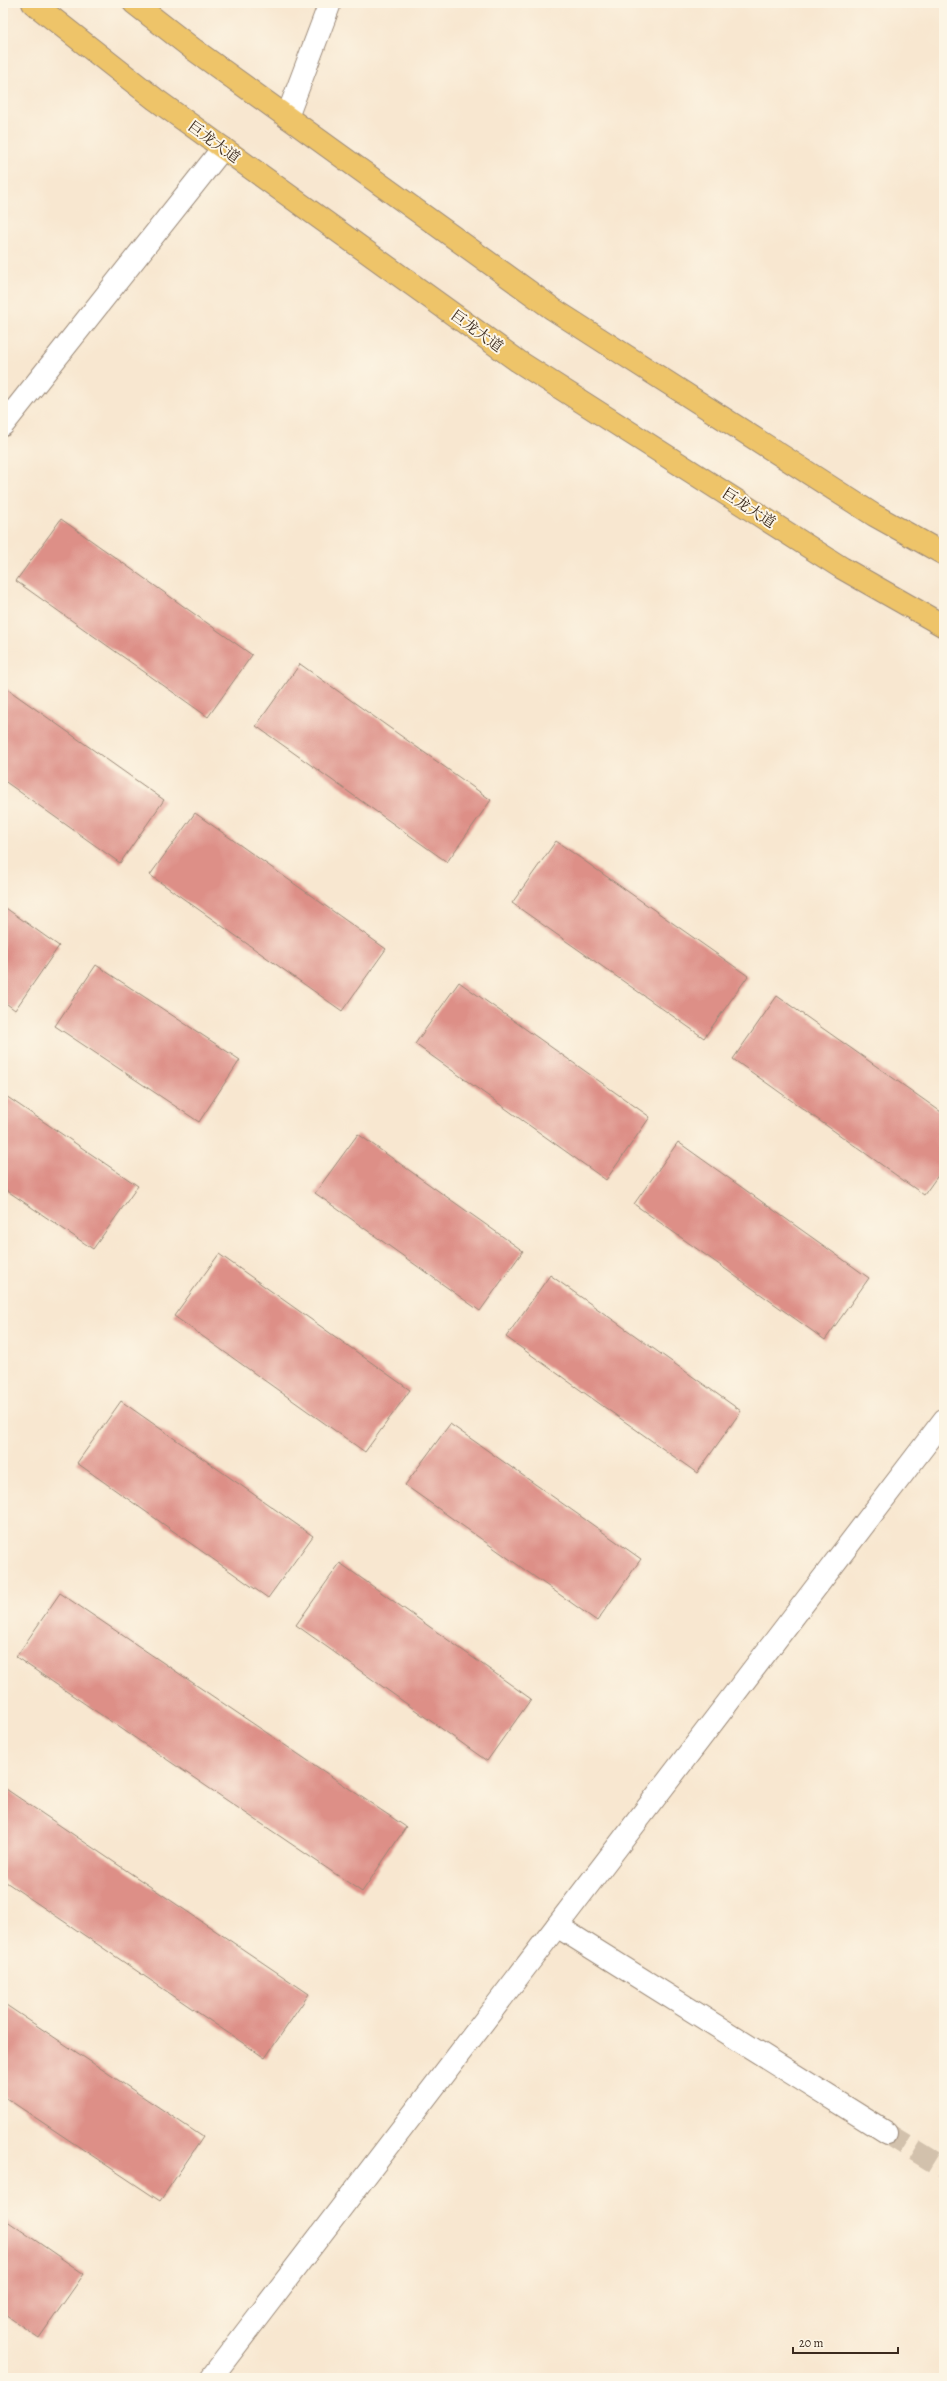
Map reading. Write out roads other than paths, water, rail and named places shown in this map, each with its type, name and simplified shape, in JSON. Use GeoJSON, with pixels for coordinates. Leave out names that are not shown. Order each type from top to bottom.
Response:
{"type":"FeatureCollection","features":[{"type":"Feature","properties":{"kind":"main road","name":"巨龙大道"},"geometry":{"type":"LineString","coordinates":[[33,3],[155,99],[518,361],[842,568],[944,626]]}},
{"type":"Feature","properties":{"kind":"main road"},"geometry":{"type":"LineString","coordinates":[[134,3],[193,50],[554,309],[874,515],[944,554]]}},
{"type":"Feature","properties":{"kind":"street"},"geometry":{"type":"LineString","coordinates":[[287,117],[330,3]]}},
{"type":"Feature","properties":{"kind":"street"},"geometry":{"type":"LineString","coordinates":[[3,425],[223,148]]}},
{"type":"Feature","properties":{"kind":"street"},"geometry":{"type":"LineString","coordinates":[[211,2378],[944,1420]]}},
{"type":"Feature","properties":{"kind":"street"},"geometry":{"type":"LineString","coordinates":[[557,1926],[886,2133]]}},
{"type":"Feature","properties":{"kind":"tunnel"},"geometry":{"type":"LineString","coordinates":[[887,2133],[944,2168]]}}]}
